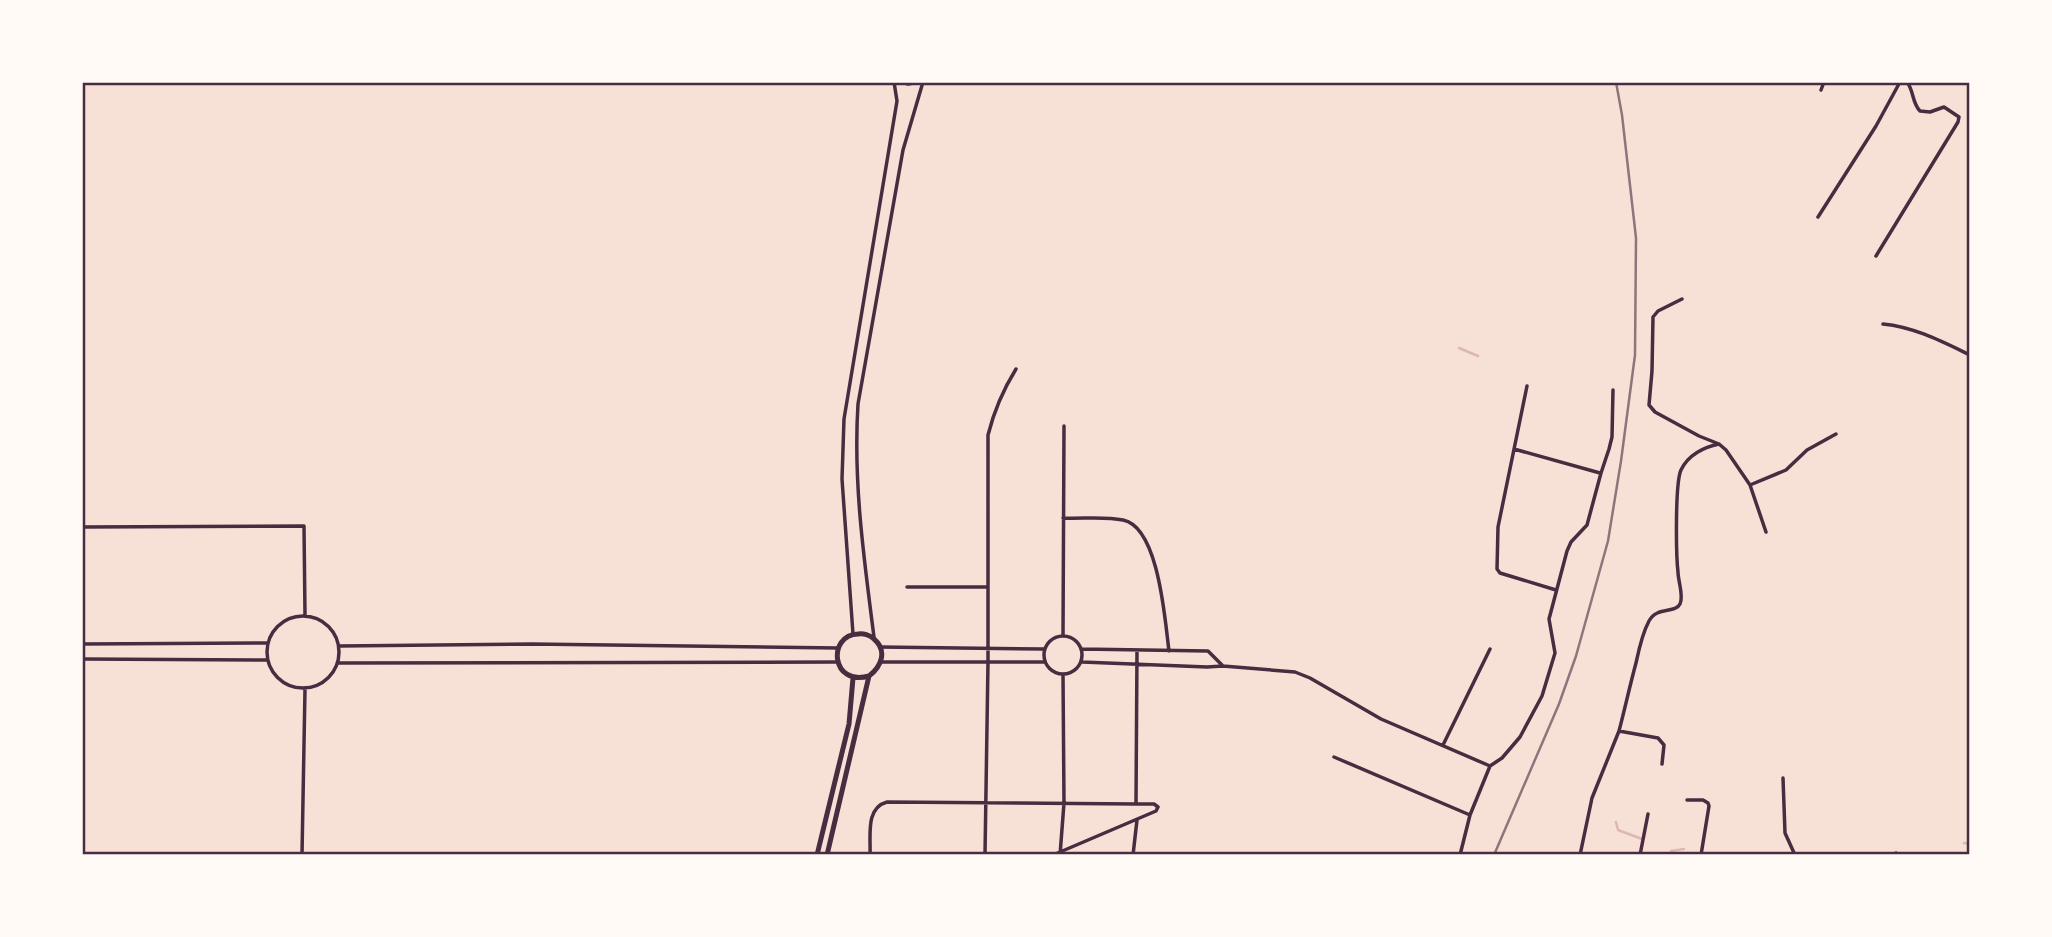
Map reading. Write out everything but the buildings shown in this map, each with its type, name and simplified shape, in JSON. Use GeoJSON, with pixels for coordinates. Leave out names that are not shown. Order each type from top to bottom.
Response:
{"type":"FeatureCollection","features":[{"type":"Feature","properties":{"kind":"highway"},"geometry":{"type":"LineString","coordinates":[[860,634],[874,639],[880,647],[881,662],[877,671],[861,679],[846,674],[837,662],[838,648],[844,639],[860,634]]}},
{"type":"Feature","properties":{"kind":"highway"},"geometry":{"type":"LineString","coordinates":[[827,855],[869,676]]}},
{"type":"Feature","properties":{"kind":"highway"},"geometry":{"type":"LineString","coordinates":[[817,855],[849,724],[853,678]]}},
{"type":"Feature","properties":{"kind":"street"},"geometry":{"type":"LineString","coordinates":[[853,634],[842,479],[844,419],[897,101],[894,82]]}},
{"type":"Feature","properties":{"kind":"street"},"geometry":{"type":"LineString","coordinates":[[874,639],[857,486],[856,441],[858,404],[903,150],[921,82],[902,82]]}},
{"type":"Feature","properties":{"kind":"street"},"geometry":{"type":"LineString","coordinates":[[1821,90],[1824,82]]}},
{"type":"Feature","properties":{"kind":"street"},"geometry":{"type":"LineString","coordinates":[[1818,217],[1876,126],[1900,82]]}},
{"type":"Feature","properties":{"kind":"street"},"geometry":{"type":"LineString","coordinates":[[1876,256],[1959,117],[1944,107],[1930,112],[1920,111],[1915,107],[1908,82]]}},
{"type":"Feature","properties":{"kind":"street"},"geometry":{"type":"LineString","coordinates":[[1682,299],[1657,311],[1653,317],[1649,405],[1655,412],[1726,450],[1750,485],[1766,532]]}},
{"type":"Feature","properties":{"kind":"street"},"geometry":{"type":"LineString","coordinates":[[1883,324],[1926,334],[1970,355]]}},
{"type":"Feature","properties":{"kind":"street"},"geometry":{"type":"LineString","coordinates":[[985,855],[988,435],[995,409],[1016,369]]}},
{"type":"Feature","properties":{"kind":"street"},"geometry":{"type":"LineString","coordinates":[[1527,386],[1498,527],[1497,569],[1500,573],[1557,590]]}},
{"type":"Feature","properties":{"kind":"street"},"geometry":{"type":"LineString","coordinates":[[1460,855],[1470,815],[1490,766],[1502,758],[1521,737],[1542,696],[1555,653],[1549,619],[1571,542],[1587,525],[1612,437],[1613,390]]}},
{"type":"Feature","properties":{"kind":"street"},"geometry":{"type":"LineString","coordinates":[[1063,426],[1063,636]]}},
{"type":"Feature","properties":{"kind":"street"},"geometry":{"type":"LineString","coordinates":[[1750,485],[1786,470],[1807,450],[1836,434]]}},
{"type":"Feature","properties":{"kind":"street"},"geometry":{"type":"LineString","coordinates":[[1580,855],[1592,798],[1619,731],[1648,622],[1660,611],[1679,606],[1681,599],[1677,567],[1680,472],[1698,450],[1719,444]]}},
{"type":"Feature","properties":{"kind":"street"},"geometry":{"type":"LineString","coordinates":[[1514,449],[1601,473]]}},
{"type":"Feature","properties":{"kind":"street"},"geometry":{"type":"LineString","coordinates":[[1063,518],[1124,520],[1136,526],[1152,553],[1157,569],[1169,651]]}},
{"type":"Feature","properties":{"kind":"street"},"geometry":{"type":"LineString","coordinates":[[82,527],[304,526],[305,615]]}},
{"type":"Feature","properties":{"kind":"street"},"geometry":{"type":"LineString","coordinates":[[908,587],[987,587]]}},
{"type":"Feature","properties":{"kind":"street"},"geometry":{"type":"LineString","coordinates":[[305,615],[314,617],[331,628],[339,646],[338,663],[333,673],[316,686],[305,688],[285,684],[271,669],[267,660],[267,643],[277,626],[295,616],[305,615]]}},
{"type":"Feature","properties":{"kind":"street"},"geometry":{"type":"LineString","coordinates":[[1063,636],[1074,640],[1082,649],[1082,662],[1074,671],[1063,674],[1051,671],[1044,662],[1045,649],[1052,639],[1063,636]]}},
{"type":"Feature","properties":{"kind":"street"},"geometry":{"type":"LineString","coordinates":[[82,644],[267,643]]}},
{"type":"Feature","properties":{"kind":"street"},"geometry":{"type":"LineString","coordinates":[[339,646],[532,644],[838,648]]}},
{"type":"Feature","properties":{"kind":"street"},"geometry":{"type":"LineString","coordinates":[[880,647],[1045,649]]}},
{"type":"Feature","properties":{"kind":"street"},"geometry":{"type":"LineString","coordinates":[[1082,649],[1208,651],[1223,666]]}},
{"type":"Feature","properties":{"kind":"street"},"geometry":{"type":"LineString","coordinates":[[1443,745],[1490,649]]}},
{"type":"Feature","properties":{"kind":"street"},"geometry":{"type":"LineString","coordinates":[[1136,804],[1137,650]]}},
{"type":"Feature","properties":{"kind":"street"},"geometry":{"type":"LineString","coordinates":[[82,659],[267,660]]}},
{"type":"Feature","properties":{"kind":"street"},"geometry":{"type":"LineString","coordinates":[[338,663],[837,662]]}},
{"type":"Feature","properties":{"kind":"street"},"geometry":{"type":"LineString","coordinates":[[881,662],[1044,662]]}},
{"type":"Feature","properties":{"kind":"street"},"geometry":{"type":"LineString","coordinates":[[1082,662],[1223,666],[1295,672],[1381,719],[1490,766]]}},
{"type":"Feature","properties":{"kind":"street"},"geometry":{"type":"LineString","coordinates":[[1061,853],[1064,803],[1063,674]]}},
{"type":"Feature","properties":{"kind":"street"},"geometry":{"type":"LineString","coordinates":[[302,855],[305,688]]}},
{"type":"Feature","properties":{"kind":"street"},"geometry":{"type":"LineString","coordinates":[[1619,731],[1658,738],[1664,745],[1662,764]]}},
{"type":"Feature","properties":{"kind":"street"},"geometry":{"type":"LineString","coordinates":[[1334,757],[1470,815]]}},
{"type":"Feature","properties":{"kind":"street"},"geometry":{"type":"LineString","coordinates":[[1783,778],[1785,833],[1795,855]]}},
{"type":"Feature","properties":{"kind":"street"},"geometry":{"type":"LineString","coordinates":[[1687,800],[1703,800],[1709,806],[1700,855]]}},
{"type":"Feature","properties":{"kind":"street"},"geometry":{"type":"LineString","coordinates":[[870,855],[871,816],[875,808],[887,802],[1154,804],[1158,807],[1156,811],[1137,820],[1054,855]]}},
{"type":"Feature","properties":{"kind":"street"},"geometry":{"type":"LineString","coordinates":[[1640,855],[1648,814]]}},
{"type":"Feature","properties":{"kind":"street"},"geometry":{"type":"LineString","coordinates":[[1133,855],[1137,820]]}},
{"type":"Feature","properties":{"kind":"waterway"},"geometry":{"type":"LineString","coordinates":[[1459,348],[1478,356]]}},
{"type":"Feature","properties":{"kind":"waterway"},"geometry":{"type":"LineString","coordinates":[[1616,822],[1618,830],[1642,839]]}},
{"type":"Feature","properties":{"kind":"waterway"},"geometry":{"type":"LineString","coordinates":[[1964,843],[1970,844]]}},
{"type":"Feature","properties":{"kind":"waterway"},"geometry":{"type":"LineString","coordinates":[[1671,851],[1684,849]]}},
{"type":"Feature","properties":{"kind":"railway"},"geometry":{"type":"LineString","coordinates":[[1494,855],[1559,704],[1576,656],[1608,541],[1621,461],[1635,355],[1636,238],[1616,82]]}}]}
